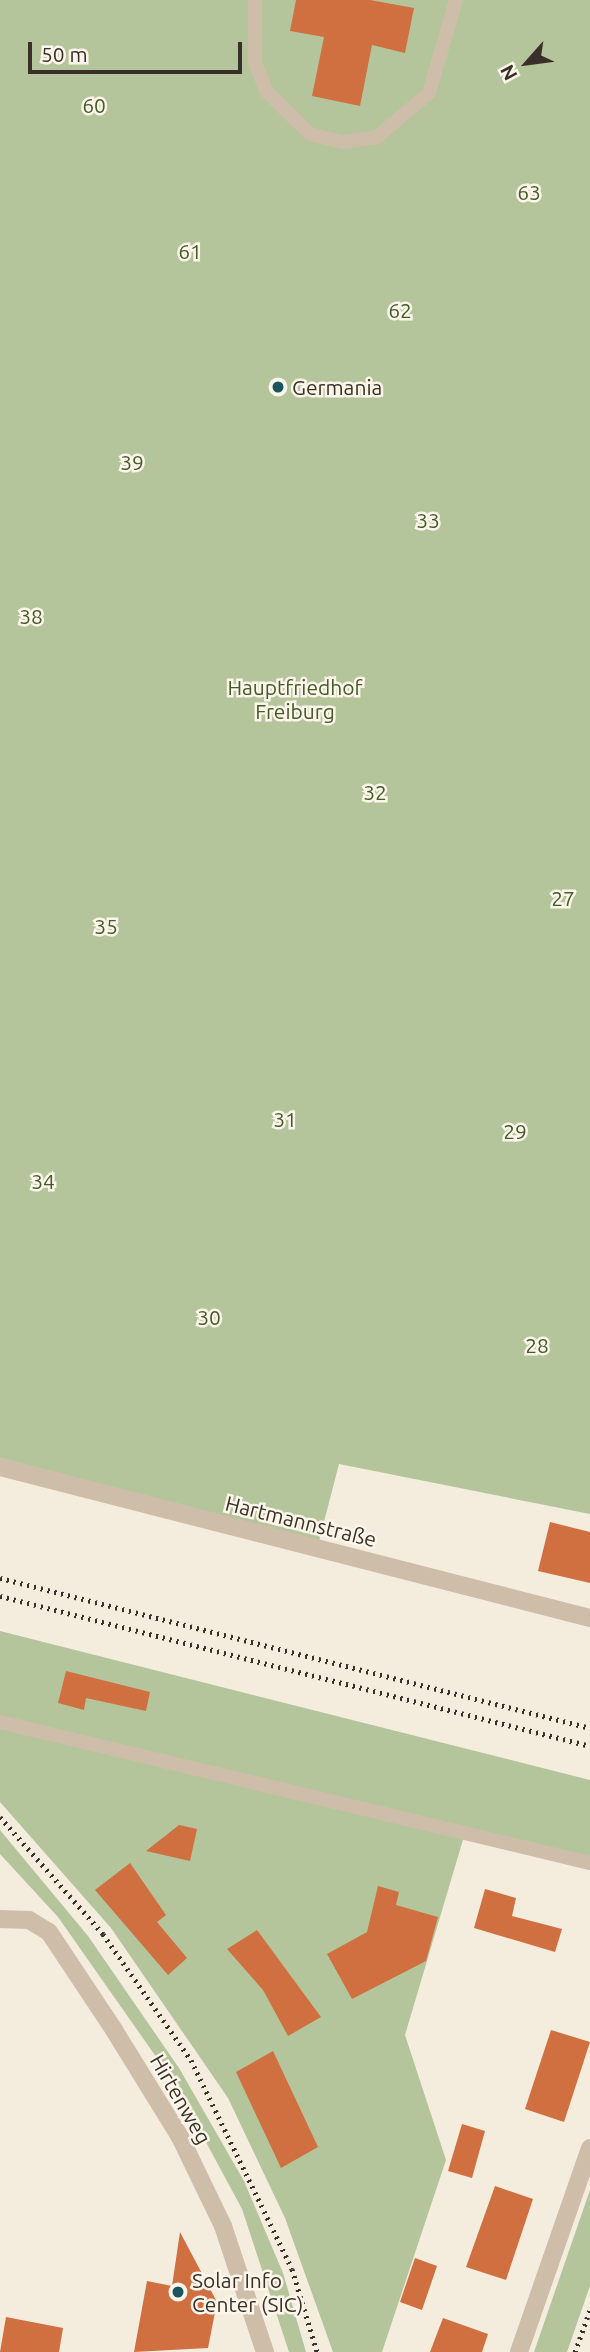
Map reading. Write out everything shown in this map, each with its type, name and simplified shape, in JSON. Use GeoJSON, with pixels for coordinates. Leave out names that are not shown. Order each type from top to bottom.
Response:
{"type":"FeatureCollection","features":[{"type":"Feature","properties":{"kind":"street","name":"Hartmannstraße"},"geometry":{"type":"LineString","coordinates":[[0,1467],[590,1618]]}},
{"type":"Feature","properties":{"kind":"street","name":"Hirtenweg"},"geometry":{"type":"LineString","coordinates":[[0,1919],[29,1920],[49,1932],[173,2125],[223,2226],[265,2352]]}},
{"type":"Feature","properties":{"kind":"street"},"geometry":{"type":"LineString","coordinates":[[519,2352],[590,2148]]}},
{"type":"Feature","properties":{"kind":"lane"},"geometry":{"type":"LineString","coordinates":[[255,0],[255,62],[266,91],[310,134],[343,142],[377,137],[429,93],[456,0]]}},
{"type":"Feature","properties":{"kind":"lane"},"geometry":{"type":"LineString","coordinates":[[0,1722],[590,1863]]}},
{"type":"Feature","properties":{"kind":"green space","name":"Hauptfriedhof Freiburg"},"geometry":{"type":"Polygon","coordinates":[[[0,0],[590,0],[590,1514],[339,1464],[319,1541],[0,1458],[0,0]]]}},
{"type":"Feature","properties":{"kind":"green space"},"geometry":{"type":"Polygon","coordinates":[[[0,1631],[590,1780],[590,1860],[465,1833],[405,2035],[446,2160],[382,2352],[333,2352],[285,2218],[228,2098],[111,1928],[0,1802],[0,1631]]]}},
{"type":"Feature","properties":{"kind":"green space"},"geometry":{"type":"Polygon","coordinates":[[[0,1830],[88,1936],[179,2068],[244,2181],[283,2273],[306,2352],[289,2352],[242,2209],[173,2081],[58,1917],[0,1854],[0,1830]]]}},
{"type":"Feature","properties":{"kind":"green space"},"geometry":{"type":"Polygon","coordinates":[[[590,2190],[590,2286],[567,2352],[534,2352],[590,2190]]]}},
{"type":"Feature","properties":{"kind":"building"},"geometry":{"type":"Polygon","coordinates":[[[296,0],[370,0],[414,8],[405,53],[372,45],[360,106],[312,96],[324,37],[290,31],[296,0]]]}},
{"type":"Feature","properties":{"kind":"building"},"geometry":{"type":"Polygon","coordinates":[[[550,1522],[590,1532],[590,1583],[538,1571],[550,1522]]]}},
{"type":"Feature","properties":{"kind":"building"},"geometry":{"type":"Polygon","coordinates":[[[66,1671],[150,1692],[146,1711],[86,1698],[84,1710],[58,1703],[66,1671]]]}},
{"type":"Feature","properties":{"kind":"building"},"geometry":{"type":"Polygon","coordinates":[[[179,1825],[197,1829],[190,1861],[146,1851],[179,1825]]]}},
{"type":"Feature","properties":{"kind":"building"},"geometry":{"type":"Polygon","coordinates":[[[130,1863],[166,1915],[157,1922],[187,1958],[168,1975],[95,1890],[130,1863]]]}},
{"type":"Feature","properties":{"kind":"building"},"geometry":{"type":"Polygon","coordinates":[[[378,1886],[399,1892],[396,1905],[438,1917],[426,1961],[352,1999],[327,1954],[367,1932],[378,1886]]]}},
{"type":"Feature","properties":{"kind":"building"},"geometry":{"type":"Polygon","coordinates":[[[485,1889],[516,1898],[512,1916],[562,1929],[555,1952],[474,1928],[485,1889]]]}},
{"type":"Feature","properties":{"kind":"building"},"geometry":{"type":"Polygon","coordinates":[[[257,1930],[321,2017],[288,2036],[263,1990],[227,1949],[257,1930]]]}},
{"type":"Feature","properties":{"kind":"building"},"geometry":{"type":"Polygon","coordinates":[[[551,2030],[590,2042],[564,2122],[525,2109],[551,2030]]]}},
{"type":"Feature","properties":{"kind":"building"},"geometry":{"type":"Polygon","coordinates":[[[273,2051],[318,2147],[281,2168],[236,2072],[273,2051]]]}},
{"type":"Feature","properties":{"kind":"building"},"geometry":{"type":"Polygon","coordinates":[[[462,2124],[485,2131],[472,2178],[448,2171],[462,2124]]]}},
{"type":"Feature","properties":{"kind":"building"},"geometry":{"type":"Polygon","coordinates":[[[495,2186],[533,2199],[506,2280],[466,2267],[495,2186]]]}},
{"type":"Feature","properties":{"kind":"building","name":"Solar Info Center (SIC)"},"geometry":{"type":"Polygon","coordinates":[[[180,2232],[217,2302],[208,2348],[134,2352],[147,2281],[172,2286],[180,2232]]]}},
{"type":"Feature","properties":{"kind":"building"},"geometry":{"type":"Polygon","coordinates":[[[415,2258],[437,2266],[422,2310],[400,2302],[415,2258]]]}},
{"type":"Feature","properties":{"kind":"building"},"geometry":{"type":"Polygon","coordinates":[[[6,2317],[63,2328],[59,2352],[0,2352],[6,2317]]]}},
{"type":"Feature","properties":{"kind":"building"},"geometry":{"type":"Polygon","coordinates":[[[443,2318],[488,2334],[482,2352],[430,2352],[443,2318]]]}},
{"type":"Feature","properties":{"kind":"railway"},"geometry":{"type":"LineString","coordinates":[[0,1578],[590,1728]]}},
{"type":"Feature","properties":{"kind":"railway"},"geometry":{"type":"LineString","coordinates":[[0,1596],[590,1746]]}},
{"type":"Feature","properties":{"kind":"railway"},"geometry":{"type":"LineString","coordinates":[[0,1817],[103,1934],[191,2060],[292,2269],[317,2352]]}},
{"type":"Feature","properties":{"kind":"railway"},"geometry":{"type":"LineString","coordinates":[[575,2352],[590,2310]]}},
{"type":"Feature","properties":{"kind":"place","name":"Germania"},"geometry":{"type":"Point","coordinates":[278,387]}},
{"type":"Feature","properties":{"kind":"place","name":"Solar Info Center (SIC)"},"geometry":{"type":"Point","coordinates":[178,2292]}},
{"type":"Feature","properties":{"kind":"park label","name":"60"},"geometry":{"type":"Point","coordinates":[94,105]}},
{"type":"Feature","properties":{"kind":"park label","name":"63"},"geometry":{"type":"Point","coordinates":[529,192]}},
{"type":"Feature","properties":{"kind":"park label","name":"61"},"geometry":{"type":"Point","coordinates":[190,251]}},
{"type":"Feature","properties":{"kind":"park label","name":"62"},"geometry":{"type":"Point","coordinates":[400,310]}},
{"type":"Feature","properties":{"kind":"park label","name":"39"},"geometry":{"type":"Point","coordinates":[132,462]}},
{"type":"Feature","properties":{"kind":"park label","name":"33"},"geometry":{"type":"Point","coordinates":[428,520]}},
{"type":"Feature","properties":{"kind":"park label","name":"38"},"geometry":{"type":"Point","coordinates":[31,616]}},
{"type":"Feature","properties":{"kind":"park label","name":"32"},"geometry":{"type":"Point","coordinates":[375,792]}},
{"type":"Feature","properties":{"kind":"park label","name":"27"},"geometry":{"type":"Point","coordinates":[563,898]}},
{"type":"Feature","properties":{"kind":"park label","name":"35"},"geometry":{"type":"Point","coordinates":[106,926]}},
{"type":"Feature","properties":{"kind":"park label","name":"31"},"geometry":{"type":"Point","coordinates":[285,1119]}},
{"type":"Feature","properties":{"kind":"park label","name":"29"},"geometry":{"type":"Point","coordinates":[515,1131]}},
{"type":"Feature","properties":{"kind":"park label","name":"34"},"geometry":{"type":"Point","coordinates":[43,1181]}},
{"type":"Feature","properties":{"kind":"park label","name":"30"},"geometry":{"type":"Point","coordinates":[209,1317]}},
{"type":"Feature","properties":{"kind":"park label","name":"28"},"geometry":{"type":"Point","coordinates":[537,1345]}}]}
